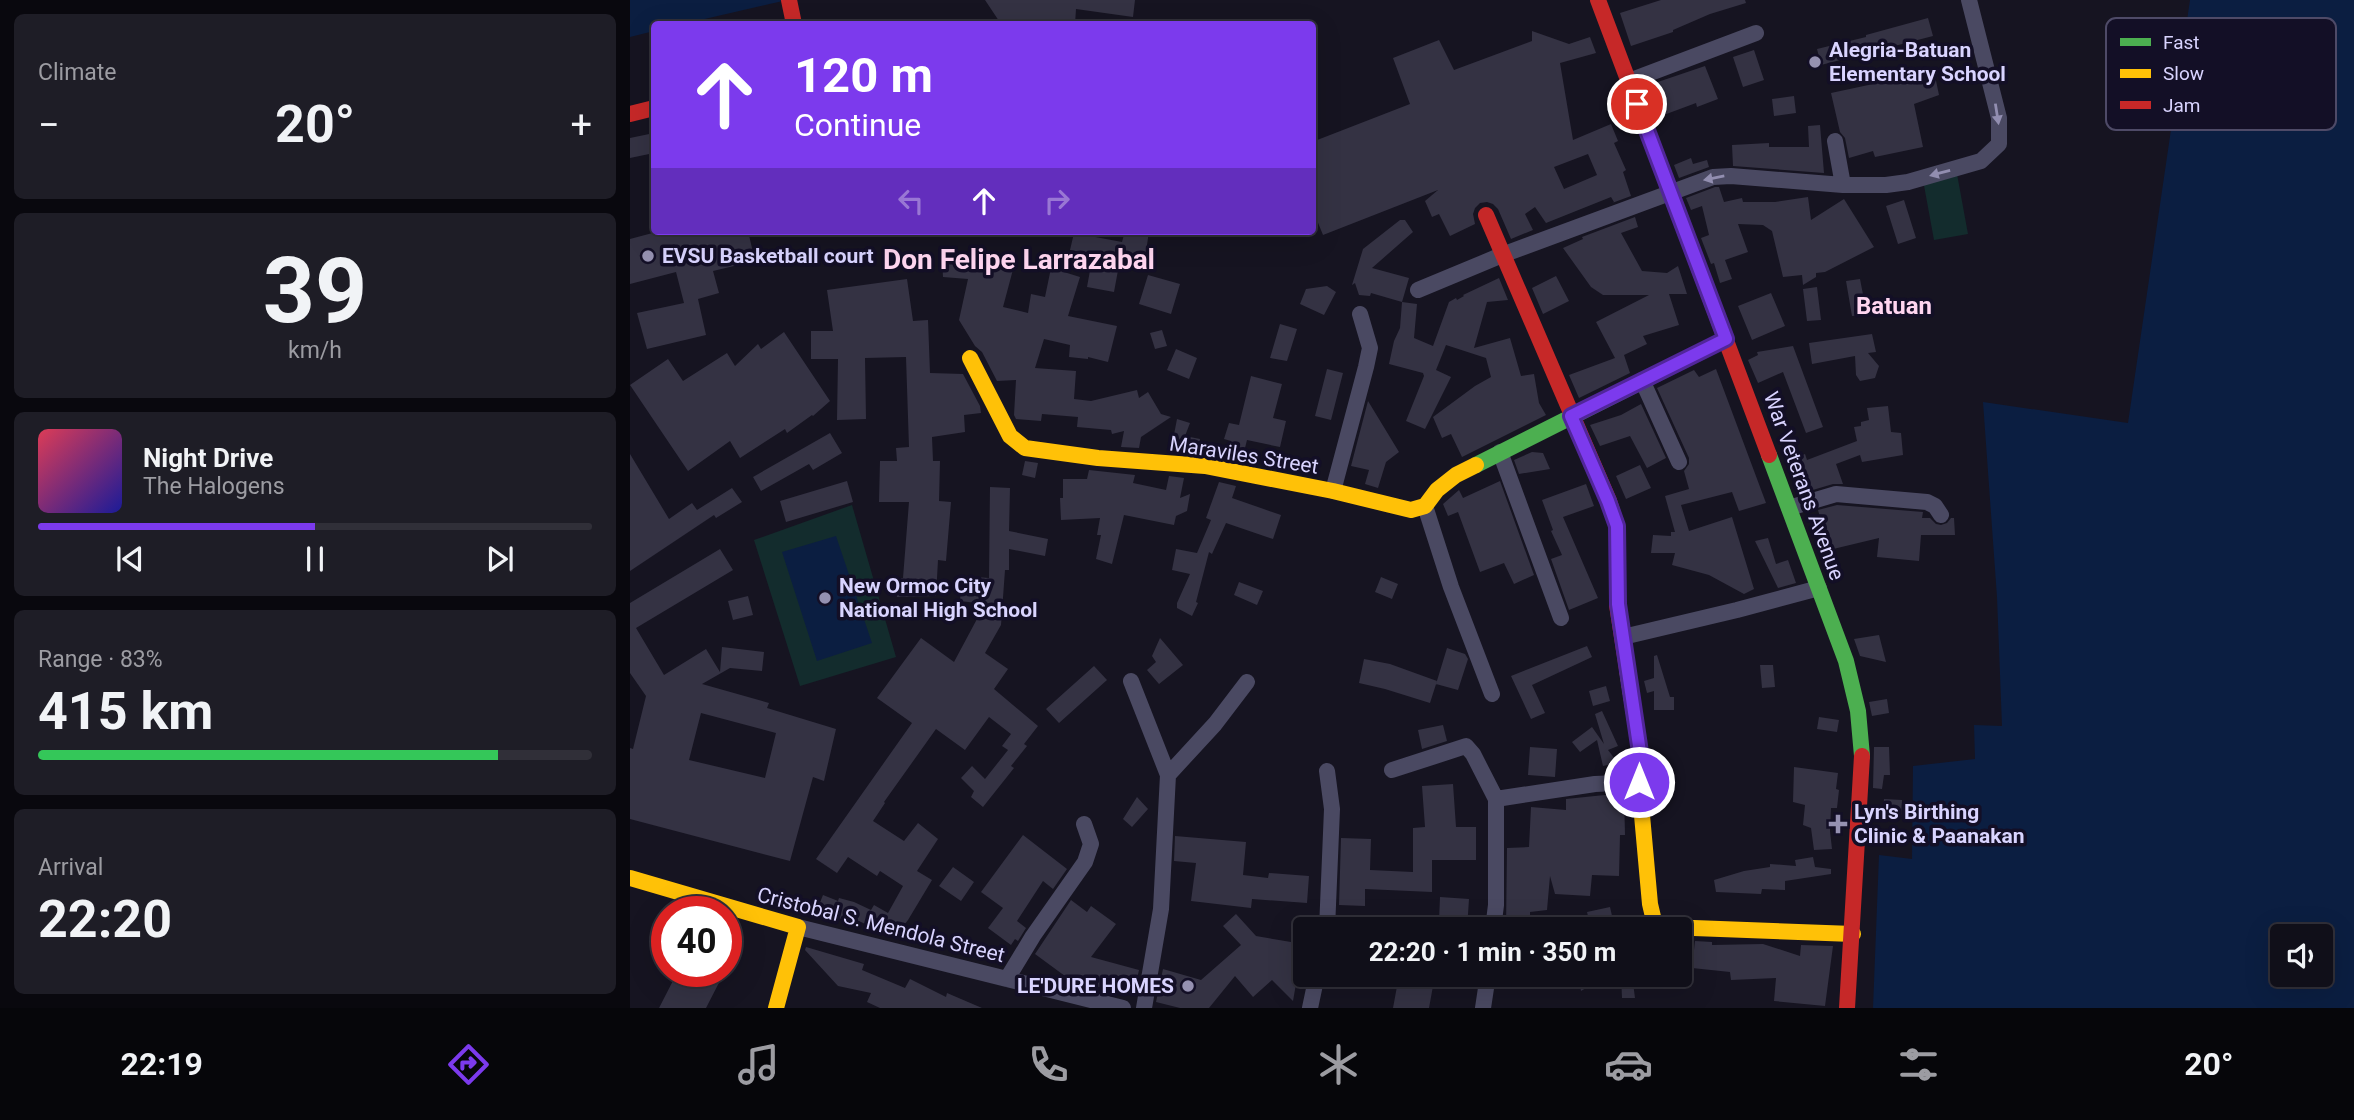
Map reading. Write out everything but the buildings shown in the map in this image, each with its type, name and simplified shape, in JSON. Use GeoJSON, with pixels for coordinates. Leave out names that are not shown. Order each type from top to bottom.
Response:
{"type":"FeatureCollection","features":[{"type":"Feature","properties":{"kind":"street"},"geometry":{"type":"LineString","coordinates":[[789,0],[793,21]]}},
{"type":"Feature","properties":{"kind":"street","name":"War Veterans Avenue"},"geometry":{"type":"LineString","coordinates":[[1598,0],[1846,662],[1858,711],[1862,758],[1847,1008]]}},
{"type":"Feature","properties":{"kind":"street"},"geometry":{"type":"LineString","coordinates":[[1418,290],[1502,255],[1713,177],[1886,185],[1932,176],[1981,161],[1999,144],[1999,118],[1969,0]]}},
{"type":"Feature","properties":{"kind":"street"},"geometry":{"type":"LineString","coordinates":[[1629,81],[1756,33]]}},
{"type":"Feature","properties":{"kind":"street"},"geometry":{"type":"LineString","coordinates":[[630,114],[651,109]]}},
{"type":"Feature","properties":{"kind":"street"},"geometry":{"type":"LineString","coordinates":[[1835,141],[1843,185]]}},
{"type":"Feature","properties":{"kind":"street"},"geometry":{"type":"LineString","coordinates":[[1486,215],[1617,526],[1618,604],[1641,759],[1639,782],[1650,904],[1654,921],[1667,927],[1853,934]]}},
{"type":"Feature","properties":{"kind":"street"},"geometry":{"type":"LineString","coordinates":[[1333,491],[1370,348],[1360,314]]}},
{"type":"Feature","properties":{"kind":"street"},"geometry":{"type":"LineString","coordinates":[[1492,694],[1451,587],[1425,506],[1437,490],[1456,475],[1726,339]]}},
{"type":"Feature","properties":{"kind":"street","name":"Maraviles Street"},"geometry":{"type":"LineString","coordinates":[[970,358],[1010,436],[1025,448],[1098,458],[1205,466],[1333,491],[1411,510],[1425,506]]}},
{"type":"Feature","properties":{"kind":"street"},"geometry":{"type":"LineString","coordinates":[[1642,380],[1679,462]]}},
{"type":"Feature","properties":{"kind":"street"},"geometry":{"type":"LineString","coordinates":[[1500,452],[1560,618]]}},
{"type":"Feature","properties":{"kind":"street"},"geometry":{"type":"LineString","coordinates":[[1789,508],[1836,494],[1858,495],[1927,502],[1935,506],[1941,515]]}},
{"type":"Feature","properties":{"kind":"street"},"geometry":{"type":"LineString","coordinates":[[1623,636],[1737,611],[1819,588]]}},
{"type":"Feature","properties":{"kind":"street"},"geometry":{"type":"LineString","coordinates":[[1131,681],[1168,775],[1161,909],[1144,1008]]}},
{"type":"Feature","properties":{"kind":"street"},"geometry":{"type":"LineString","coordinates":[[1168,775],[1247,682]]}},
{"type":"Feature","properties":{"kind":"street"},"geometry":{"type":"LineString","coordinates":[[1392,770],[1466,746],[1473,754],[1496,799],[1494,917]]}},
{"type":"Feature","properties":{"kind":"street"},"geometry":{"type":"LineString","coordinates":[[1327,771],[1332,809],[1327,917]]}},
{"type":"Feature","properties":{"kind":"street"},"geometry":{"type":"LineString","coordinates":[[1496,799],[1595,784],[1639,782]]}},
{"type":"Feature","properties":{"kind":"street"},"geometry":{"type":"LineString","coordinates":[[1007,979],[1033,936],[1085,863],[1091,844],[1084,824]]}},
{"type":"Feature","properties":{"kind":"street","name":"Cristobal S. Mendola Street"},"geometry":{"type":"LineString","coordinates":[[630,878],[798,927],[1123,1008]]}},
{"type":"Feature","properties":{"kind":"street"},"geometry":{"type":"LineString","coordinates":[[776,1008],[798,927]]}},
{"type":"Feature","properties":{"kind":"street"},"geometry":{"type":"LineString","coordinates":[[1310,1008],[1314,987]]}},
{"type":"Feature","properties":{"kind":"street"},"geometry":{"type":"LineString","coordinates":[[1483,1008],[1487,987]]}},
{"type":"Feature","properties":{"kind":"green space"},"geometry":{"type":"Polygon","coordinates":[[[1957,174],[1968,234],[1934,240],[1923,180],[1957,174]]]}},
{"type":"Feature","properties":{"kind":"green space"},"geometry":{"type":"Polygon","coordinates":[[[852,505],[896,657],[800,686],[754,540],[852,505]]]}},
{"type":"Feature","properties":{"kind":"water"},"geometry":{"type":"Polygon","coordinates":[[[630,0],[787,0],[696,21],[651,21],[651,32],[630,37],[630,0]]]}},
{"type":"Feature","properties":{"kind":"water"},"geometry":{"type":"Polygon","coordinates":[[[2190,0],[2354,0],[2354,1008],[1873,1008],[1879,855],[1912,859],[1913,766],[1975,759],[1974,725],[2002,726],[1997,597],[1983,402],[2128,423],[2171,130],[2336,130],[2336,18],[2187,18],[2190,0]]]}},
{"type":"Feature","properties":{"kind":"water"},"geometry":{"type":"Polygon","coordinates":[[[836,536],[872,643],[817,661],[782,552],[836,536]]]}},
{"type":"Feature","properties":{"kind":"traffic: fast"},"geometry":{"type":"LineString","coordinates":[[1476,465],[1726,339]]}},
{"type":"Feature","properties":{"kind":"traffic: fast"},"geometry":{"type":"LineString","coordinates":[[1769,455],[1846,661],[1858,711],[1862,756]]}},
{"type":"Feature","properties":{"kind":"traffic: slow"},"geometry":{"type":"LineString","coordinates":[[970,358],[1010,436],[1025,448],[1098,458],[1205,466],[1333,491],[1411,510],[1425,506],[1437,490],[1456,475],[1476,465]]}},
{"type":"Feature","properties":{"kind":"traffic: slow"},"geometry":{"type":"LineString","coordinates":[[1627,669],[1641,759],[1639,782],[1650,904],[1654,921],[1667,927],[1853,934]]}},
{"type":"Feature","properties":{"kind":"traffic: slow"},"geometry":{"type":"LineString","coordinates":[[630,878],[798,927],[776,1008]]}},
{"type":"Feature","properties":{"kind":"traffic: jam"},"geometry":{"type":"LineString","coordinates":[[789,0],[793,21]]}},
{"type":"Feature","properties":{"kind":"traffic: jam"},"geometry":{"type":"LineString","coordinates":[[1598,0],[1769,455]]}},
{"type":"Feature","properties":{"kind":"traffic: jam"},"geometry":{"type":"LineString","coordinates":[[630,114],[651,109]]}},
{"type":"Feature","properties":{"kind":"traffic: jam"},"geometry":{"type":"LineString","coordinates":[[1486,215],[1609,501],[1617,526],[1617,605],[1627,669]]}},
{"type":"Feature","properties":{"kind":"traffic: jam"},"geometry":{"type":"LineString","coordinates":[[1847,1008],[1862,756]]}},
{"type":"Feature","properties":{"kind":"place","name":"Alegria-Batuan Elementary School"},"geometry":{"type":"Point","coordinates":[1815,62]}},
{"type":"Feature","properties":{"kind":"place","name":"EVSU Basketball court"},"geometry":{"type":"Point","coordinates":[648,256]}},
{"type":"Feature","properties":{"kind":"place","name":"New Ormoc City National High School"},"geometry":{"type":"Point","coordinates":[825,598]}},
{"type":"Feature","properties":{"kind":"place","name":"Lyn's Birthing Clinic & Paanakan"},"geometry":{"type":"Point","coordinates":[1838,824]}},
{"type":"Feature","properties":{"kind":"place","name":"LE'DURE HOMES"},"geometry":{"type":"Point","coordinates":[1188,986]}},
{"type":"Feature","properties":{"kind":"district","name":"Don Felipe Larrazabal"},"geometry":{"type":"Point","coordinates":[1019,259]}},
{"type":"Feature","properties":{"kind":"district","name":"Batuan"},"geometry":{"type":"Point","coordinates":[1894,306]}},
{"type":"Feature","properties":{"kind":"route"},"geometry":{"type":"LineString","coordinates":[[1637,104],[1726,339],[1571,416],[1617,526],[1618,604],[1641,759],[1639,782]]}}]}
